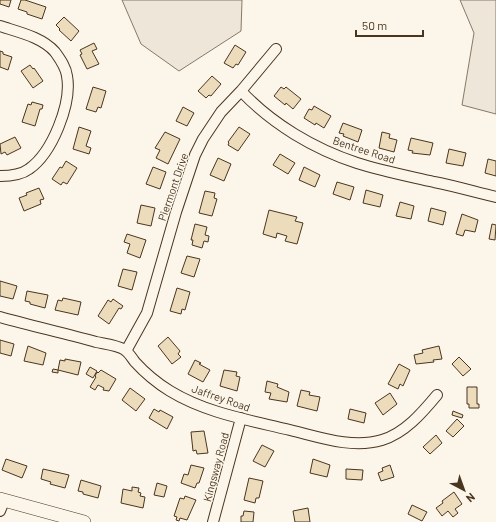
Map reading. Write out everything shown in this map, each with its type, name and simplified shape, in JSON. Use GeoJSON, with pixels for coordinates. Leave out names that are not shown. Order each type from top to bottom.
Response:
{"type":"FeatureCollection","features":[{"type":"Feature","properties":{"kind":"main road"},"geometry":{"type":"LineString","coordinates":[[1,504],[84,522]]}},
{"type":"Feature","properties":{"kind":"street"},"geometry":{"type":"LineString","coordinates":[[0,26],[35,38],[50,47],[63,63],[68,85],[62,116],[54,140],[48,149],[30,169],[15,175],[0,176]]}},
{"type":"Feature","properties":{"kind":"street","name":"Piermont Drive"},"geometry":{"type":"LineString","coordinates":[[126,351],[147,313],[176,212],[195,155],[208,131],[216,120],[276,49]]}},
{"type":"Feature","properties":{"kind":"street","name":"Bentree Road"},"geometry":{"type":"LineString","coordinates":[[241,91],[257,107],[289,130],[312,144],[337,156],[372,167],[496,197]]}},
{"type":"Feature","properties":{"kind":"street"},"geometry":{"type":"LineString","coordinates":[[0,317],[55,330],[126,351]]}},
{"type":"Feature","properties":{"kind":"street","name":"Jaffrey Road"},"geometry":{"type":"LineString","coordinates":[[126,351],[151,377],[170,391],[202,406],[241,418],[343,442],[368,443],[386,439],[402,431],[417,418],[437,396]]}},
{"type":"Feature","properties":{"kind":"street","name":"Kingsway Road"},"geometry":{"type":"LineString","coordinates":[[214,522],[241,418]]}},
{"type":"Feature","properties":{"kind":"shaded area"},"geometry":{"type":"Polygon","coordinates":[[[122,0],[242,0],[241,31],[179,71],[141,44],[122,0]]]}},
{"type":"Feature","properties":{"kind":"shaded area"},"geometry":{"type":"Polygon","coordinates":[[[460,0],[496,0],[496,114],[462,105],[474,33],[460,0]]]}},
{"type":"Feature","properties":{"kind":"building"},"geometry":{"type":"Polygon","coordinates":[[[0,0],[11,0],[9,7],[0,4],[0,0]]]}},
{"type":"Feature","properties":{"kind":"building"},"geometry":{"type":"Polygon","coordinates":[[[21,0],[46,7],[42,19],[18,9],[21,0]]]}},
{"type":"Feature","properties":{"kind":"building"},"geometry":{"type":"Polygon","coordinates":[[[64,17],[79,31],[71,41],[59,30],[60,29],[56,25],[64,17]]]}},
{"type":"Feature","properties":{"kind":"building"},"geometry":{"type":"Polygon","coordinates":[[[94,43],[97,49],[92,51],[99,64],[87,69],[80,55],[82,54],[80,50],[94,43]]]}},
{"type":"Feature","properties":{"kind":"building"},"geometry":{"type":"Polygon","coordinates":[[[235,45],[246,52],[238,65],[236,64],[233,68],[224,63],[235,45]]]}},
{"type":"Feature","properties":{"kind":"building"},"geometry":{"type":"Polygon","coordinates":[[[0,51],[3,52],[3,54],[12,57],[8,70],[0,67],[0,51]]]}},
{"type":"Feature","properties":{"kind":"building"},"geometry":{"type":"Polygon","coordinates":[[[30,65],[33,69],[34,68],[43,81],[33,88],[21,71],[30,65]]]}},
{"type":"Feature","properties":{"kind":"building"},"geometry":{"type":"Polygon","coordinates":[[[212,76],[221,84],[211,96],[209,95],[206,98],[198,91],[212,76]]]}},
{"type":"Feature","properties":{"kind":"building"},"geometry":{"type":"Polygon","coordinates":[[[93,87],[106,91],[101,108],[98,107],[96,112],[86,109],[93,87]]]}},
{"type":"Feature","properties":{"kind":"building"},"geometry":{"type":"Polygon","coordinates":[[[281,87],[284,89],[286,87],[301,99],[293,109],[286,103],[285,105],[274,96],[281,87]]]}},
{"type":"Feature","properties":{"kind":"building"},"geometry":{"type":"Polygon","coordinates":[[[32,102],[43,105],[42,109],[40,109],[35,126],[22,122],[28,104],[31,105],[32,102]]]}},
{"type":"Feature","properties":{"kind":"building"},"geometry":{"type":"Polygon","coordinates":[[[314,106],[331,116],[324,128],[316,123],[315,125],[304,118],[309,109],[312,110],[314,106]]]}},
{"type":"Feature","properties":{"kind":"building"},"geometry":{"type":"Polygon","coordinates":[[[183,107],[194,113],[187,126],[176,121],[183,107]]]}},
{"type":"Feature","properties":{"kind":"building"},"geometry":{"type":"Polygon","coordinates":[[[343,123],[362,130],[358,142],[343,136],[344,134],[339,133],[343,123]]]}},
{"type":"Feature","properties":{"kind":"building"},"geometry":{"type":"Polygon","coordinates":[[[79,127],[91,131],[86,146],[91,148],[89,154],[73,149],[79,127]]]}},
{"type":"Feature","properties":{"kind":"building"},"geometry":{"type":"Polygon","coordinates":[[[239,127],[250,134],[238,151],[228,145],[228,142],[239,127]]]}},
{"type":"Feature","properties":{"kind":"building"},"geometry":{"type":"Polygon","coordinates":[[[165,132],[180,139],[168,164],[156,158],[160,150],[155,148],[165,132]]]}},
{"type":"Feature","properties":{"kind":"building"},"geometry":{"type":"Polygon","coordinates":[[[382,132],[390,134],[389,138],[397,140],[394,152],[379,148],[382,132]]]}},
{"type":"Feature","properties":{"kind":"building"},"geometry":{"type":"Polygon","coordinates":[[[15,137],[21,148],[7,155],[5,152],[1,154],[0,144],[15,137]]]}},
{"type":"Feature","properties":{"kind":"building"},"geometry":{"type":"Polygon","coordinates":[[[411,138],[433,143],[430,155],[412,153],[413,151],[408,150],[411,138]]]}},
{"type":"Feature","properties":{"kind":"building"},"geometry":{"type":"Polygon","coordinates":[[[449,149],[466,153],[463,166],[446,163],[449,149]]]}},
{"type":"Feature","properties":{"kind":"building"},"geometry":{"type":"Polygon","coordinates":[[[280,154],[295,163],[288,174],[273,165],[280,154]]]}},
{"type":"Feature","properties":{"kind":"building"},"geometry":{"type":"Polygon","coordinates":[[[218,158],[231,164],[224,181],[210,175],[218,158]]]}},
{"type":"Feature","properties":{"kind":"building"},"geometry":{"type":"Polygon","coordinates":[[[488,159],[496,161],[496,176],[485,173],[488,159]]]}},
{"type":"Feature","properties":{"kind":"building"},"geometry":{"type":"Polygon","coordinates":[[[66,161],[77,168],[67,184],[63,182],[61,185],[52,179],[66,161]]]}},
{"type":"Feature","properties":{"kind":"building"},"geometry":{"type":"Polygon","coordinates":[[[153,167],[166,172],[160,189],[146,184],[153,167]]]}},
{"type":"Feature","properties":{"kind":"building"},"geometry":{"type":"Polygon","coordinates":[[[304,167],[320,175],[315,187],[299,180],[304,167]]]}},
{"type":"Feature","properties":{"kind":"building"},"geometry":{"type":"Polygon","coordinates":[[[337,182],[354,187],[350,200],[333,194],[337,182]]]}},
{"type":"Feature","properties":{"kind":"building"},"geometry":{"type":"Polygon","coordinates":[[[39,188],[44,199],[40,200],[41,204],[24,211],[19,198],[27,195],[26,193],[39,188]]]}},
{"type":"Feature","properties":{"kind":"building"},"geometry":{"type":"Polygon","coordinates":[[[366,190],[383,195],[380,207],[363,203],[366,190]]]}},
{"type":"Feature","properties":{"kind":"building"},"geometry":{"type":"Polygon","coordinates":[[[205,191],[215,193],[214,198],[217,199],[212,216],[199,213],[205,191]]]}},
{"type":"Feature","properties":{"kind":"building"},"geometry":{"type":"Polygon","coordinates":[[[400,202],[414,206],[411,219],[396,216],[400,202]]]}},
{"type":"Feature","properties":{"kind":"building"},"geometry":{"type":"Polygon","coordinates":[[[141,205],[155,208],[151,226],[137,223],[141,205]]]}},
{"type":"Feature","properties":{"kind":"building"},"geometry":{"type":"Polygon","coordinates":[[[431,208],[446,212],[443,225],[428,221],[431,208]]]}},
{"type":"Feature","properties":{"kind":"building"},"geometry":{"type":"Polygon","coordinates":[[[269,210],[297,217],[295,221],[303,223],[297,244],[285,241],[287,236],[277,233],[276,238],[263,234],[269,210]]]}},
{"type":"Feature","properties":{"kind":"building"},"geometry":{"type":"Polygon","coordinates":[[[462,214],[478,220],[475,232],[465,230],[463,236],[456,234],[462,214]]]}},
{"type":"Feature","properties":{"kind":"building"},"geometry":{"type":"Polygon","coordinates":[[[195,224],[207,227],[205,235],[209,236],[208,242],[204,241],[202,248],[192,245],[193,240],[191,240],[195,224]]]}},
{"type":"Feature","properties":{"kind":"building"},"geometry":{"type":"Polygon","coordinates":[[[492,224],[496,225],[495,240],[489,239],[492,224]]]}},
{"type":"Feature","properties":{"kind":"building"},"geometry":{"type":"Polygon","coordinates":[[[127,234],[146,240],[140,258],[127,253],[130,244],[124,242],[127,234]]]}},
{"type":"Feature","properties":{"kind":"building"},"geometry":{"type":"Polygon","coordinates":[[[187,256],[200,259],[194,277],[181,273],[187,256]]]}},
{"type":"Feature","properties":{"kind":"building"},"geometry":{"type":"Polygon","coordinates":[[[123,269],[137,272],[132,290],[118,286],[123,269]]]}},
{"type":"Feature","properties":{"kind":"building"},"geometry":{"type":"Polygon","coordinates":[[[0,281],[17,286],[13,299],[0,296],[0,281]]]}},
{"type":"Feature","properties":{"kind":"building"},"geometry":{"type":"Polygon","coordinates":[[[177,288],[190,292],[185,310],[182,309],[181,314],[170,311],[177,288]]]}},
{"type":"Feature","properties":{"kind":"building"},"geometry":{"type":"Polygon","coordinates":[[[27,291],[48,295],[45,308],[25,301],[27,291]]]}},
{"type":"Feature","properties":{"kind":"building"},"geometry":{"type":"Polygon","coordinates":[[[63,298],[81,302],[78,315],[55,310],[58,300],[62,301],[63,298]]]}},
{"type":"Feature","properties":{"kind":"building"},"geometry":{"type":"Polygon","coordinates":[[[113,299],[123,306],[121,309],[119,308],[109,324],[98,316],[108,300],[111,302],[113,299]]]}},
{"type":"Feature","properties":{"kind":"building"},"geometry":{"type":"Polygon","coordinates":[[[168,337],[180,351],[178,354],[181,357],[172,364],[158,346],[168,337]]]}},
{"type":"Feature","properties":{"kind":"building"},"geometry":{"type":"Polygon","coordinates":[[[0,340],[14,344],[11,356],[0,353],[0,340]]]}},
{"type":"Feature","properties":{"kind":"building"},"geometry":{"type":"Polygon","coordinates":[[[28,346],[46,353],[43,365],[24,361],[28,346]]]}},
{"type":"Feature","properties":{"kind":"building"},"geometry":{"type":"Polygon","coordinates":[[[439,346],[442,359],[433,360],[434,362],[416,364],[414,355],[423,353],[422,350],[439,346]]]}},
{"type":"Feature","properties":{"kind":"building"},"geometry":{"type":"Polygon","coordinates":[[[459,357],[471,369],[463,376],[452,364],[459,357]]]}},
{"type":"Feature","properties":{"kind":"building"},"geometry":{"type":"Polygon","coordinates":[[[65,359],[81,362],[78,375],[58,370],[60,360],[65,361],[65,359]]]}},
{"type":"Feature","properties":{"kind":"building"},"geometry":{"type":"Polygon","coordinates":[[[195,360],[210,370],[203,382],[188,374],[195,360]]]}},
{"type":"Feature","properties":{"kind":"building"},"geometry":{"type":"Polygon","coordinates":[[[399,364],[410,370],[403,386],[400,384],[398,389],[388,384],[399,364]]]}},
{"type":"Feature","properties":{"kind":"building"},"geometry":{"type":"Polygon","coordinates":[[[90,367],[97,371],[93,378],[86,374],[90,367]]]}},
{"type":"Feature","properties":{"kind":"building"},"geometry":{"type":"Polygon","coordinates":[[[53,369],[58,370],[58,373],[52,372],[53,369]]]}},
{"type":"Feature","properties":{"kind":"building"},"geometry":{"type":"Polygon","coordinates":[[[101,370],[116,379],[109,391],[103,390],[104,388],[98,385],[95,390],[90,387],[96,377],[97,372],[98,373],[101,370]]]}},
{"type":"Feature","properties":{"kind":"building"},"geometry":{"type":"Polygon","coordinates":[[[224,370],[237,372],[236,376],[240,377],[237,391],[220,386],[224,370]]]}},
{"type":"Feature","properties":{"kind":"building"},"geometry":{"type":"Polygon","coordinates":[[[267,381],[278,384],[277,387],[289,392],[287,402],[269,399],[271,393],[265,392],[267,381]]]}},
{"type":"Feature","properties":{"kind":"building"},"geometry":{"type":"Polygon","coordinates":[[[467,387],[477,387],[477,404],[479,404],[479,408],[469,408],[469,404],[467,404],[467,387]]]}},
{"type":"Feature","properties":{"kind":"building"},"geometry":{"type":"Polygon","coordinates":[[[130,388],[145,399],[136,411],[122,400],[130,388]]]}},
{"type":"Feature","properties":{"kind":"building"},"geometry":{"type":"Polygon","coordinates":[[[301,390],[310,392],[309,395],[320,397],[317,411],[297,406],[301,390]]]}},
{"type":"Feature","properties":{"kind":"building"},"geometry":{"type":"Polygon","coordinates":[[[390,393],[397,404],[383,415],[375,403],[390,393]]]}},
{"type":"Feature","properties":{"kind":"building"},"geometry":{"type":"Polygon","coordinates":[[[154,409],[159,412],[160,410],[173,417],[167,429],[149,418],[154,409]]]}},
{"type":"Feature","properties":{"kind":"building"},"geometry":{"type":"Polygon","coordinates":[[[350,409],[366,413],[364,423],[348,419],[350,409]]]}},
{"type":"Feature","properties":{"kind":"building"},"geometry":{"type":"Polygon","coordinates":[[[453,411],[463,415],[462,418],[452,415],[453,411]]]}},
{"type":"Feature","properties":{"kind":"building"},"geometry":{"type":"Polygon","coordinates":[[[457,419],[464,426],[453,437],[446,431],[457,419]]]}},
{"type":"Feature","properties":{"kind":"building"},"geometry":{"type":"Polygon","coordinates":[[[204,431],[208,453],[197,454],[196,450],[193,451],[191,432],[204,431]]]}},
{"type":"Feature","properties":{"kind":"building"},"geometry":{"type":"Polygon","coordinates":[[[436,435],[442,443],[430,454],[423,447],[436,435]]]}},
{"type":"Feature","properties":{"kind":"building"},"geometry":{"type":"Polygon","coordinates":[[[262,445],[274,451],[265,467],[253,461],[262,445]]]}},
{"type":"Feature","properties":{"kind":"building"},"geometry":{"type":"Polygon","coordinates":[[[6,459],[27,466],[22,478],[2,470],[6,459]]]}},
{"type":"Feature","properties":{"kind":"building"},"geometry":{"type":"Polygon","coordinates":[[[313,459],[330,465],[327,477],[310,473],[313,459]]]}},
{"type":"Feature","properties":{"kind":"building"},"geometry":{"type":"Polygon","coordinates":[[[191,465],[204,468],[199,483],[197,483],[195,488],[181,483],[184,474],[188,475],[191,465]]]}},
{"type":"Feature","properties":{"kind":"building"},"geometry":{"type":"Polygon","coordinates":[[[390,465],[394,477],[381,481],[378,473],[383,471],[382,468],[390,465]]]}},
{"type":"Feature","properties":{"kind":"building"},"geometry":{"type":"Polygon","coordinates":[[[43,469],[69,475],[65,488],[50,484],[51,482],[41,479],[43,469]]]}},
{"type":"Feature","properties":{"kind":"building"},"geometry":{"type":"Polygon","coordinates":[[[346,469],[363,470],[362,480],[346,479],[346,469]]]}},
{"type":"Feature","properties":{"kind":"building"},"geometry":{"type":"Polygon","coordinates":[[[249,478],[263,481],[259,498],[256,498],[255,503],[244,500],[249,478]]]}},
{"type":"Feature","properties":{"kind":"building"},"geometry":{"type":"Polygon","coordinates":[[[81,480],[101,486],[98,498],[78,491],[81,480]]]}},
{"type":"Feature","properties":{"kind":"building"},"geometry":{"type":"Polygon","coordinates":[[[157,483],[167,486],[164,497],[154,495],[157,483]]]}},
{"type":"Feature","properties":{"kind":"building"},"geometry":{"type":"Polygon","coordinates":[[[132,487],[139,488],[138,492],[141,493],[140,496],[145,497],[143,508],[121,503],[123,489],[132,491],[132,487]]]}},
{"type":"Feature","properties":{"kind":"building"},"geometry":{"type":"Polygon","coordinates":[[[454,492],[462,504],[455,509],[458,513],[453,517],[448,511],[442,516],[436,508],[443,503],[442,501],[454,492]]]}},
{"type":"Feature","properties":{"kind":"building"},"geometry":{"type":"Polygon","coordinates":[[[185,496],[196,500],[187,520],[180,518],[179,521],[176,520],[177,517],[174,516],[180,498],[184,499],[185,496]]]}},
{"type":"Feature","properties":{"kind":"building"},"geometry":{"type":"Polygon","coordinates":[[[412,505],[427,512],[422,521],[408,514],[412,505]]]}},
{"type":"Feature","properties":{"kind":"building"},"geometry":{"type":"Polygon","coordinates":[[[308,508],[310,522],[295,522],[293,511],[308,508]]]}},
{"type":"Feature","properties":{"kind":"building"},"geometry":{"type":"Polygon","coordinates":[[[244,511],[254,512],[253,522],[241,522],[241,516],[243,516],[244,511]]]}}]}
